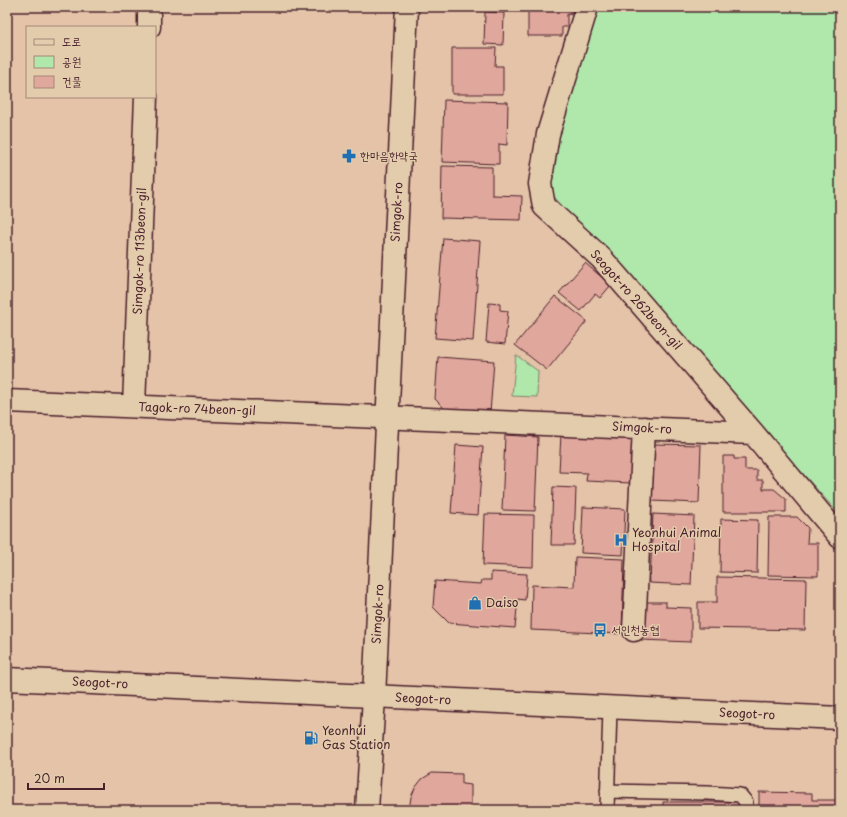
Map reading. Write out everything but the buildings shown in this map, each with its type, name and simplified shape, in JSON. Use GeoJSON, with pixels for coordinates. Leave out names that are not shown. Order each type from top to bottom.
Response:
{"type":"FeatureCollection","features":[{"type":"Feature","properties":{"kind":"street"},"geometry":{"type":"LineString","coordinates":[[149,7],[149,26]]}},
{"type":"Feature","properties":{"kind":"street","name":"Simgok-ro"},"geometry":{"type":"LineString","coordinates":[[367,810],[374,697],[407,7]]}},
{"type":"Feature","properties":{"kind":"street","name":"Seogot-ro 262beon-gil"},"geometry":{"type":"LineString","coordinates":[[587,7],[548,134],[540,184],[544,206],[601,258],[753,433],[840,537]]}},
{"type":"Feature","properties":{"kind":"street","name":"Simgok-ro 113beon-gil"},"geometry":{"type":"LineString","coordinates":[[134,406],[146,98]]}},
{"type":"Feature","properties":{"kind":"street","name":"Tagok-ro 74beon-gil"},"geometry":{"type":"LineString","coordinates":[[7,400],[387,417]]}},
{"type":"Feature","properties":{"kind":"street","name":"Simgok-ro"},"geometry":{"type":"LineString","coordinates":[[387,417],[753,433]]}},
{"type":"Feature","properties":{"kind":"street"},"geometry":{"type":"LineString","coordinates":[[634,630],[644,428]]}},
{"type":"Feature","properties":{"kind":"street","name":"Seogot-ro"},"geometry":{"type":"LineString","coordinates":[[7,679],[840,718]]}},
{"type":"Feature","properties":{"kind":"lane"},"geometry":{"type":"LineString","coordinates":[[607,810],[610,708]]}},
{"type":"Feature","properties":{"kind":"lane"},"geometry":{"type":"LineString","coordinates":[[607,791],[740,795],[746,802],[746,810]]}},
{"type":"Feature","properties":{"kind":"green space"},"geometry":{"type":"Polygon","coordinates":[[[597,7],[840,7],[840,515],[548,190],[550,156],[597,7]]]}},
{"type":"Feature","properties":{"kind":"green space"},"geometry":{"type":"Polygon","coordinates":[[[516,355],[538,371],[537,397],[512,396],[516,355]]]}},
{"type":"Feature","properties":{"kind":"place","name":"한마음한약국"},"geometry":{"type":"Point","coordinates":[349,156]}},
{"type":"Feature","properties":{"kind":"place","name":"Yeonhui Animal Hospital"},"geometry":{"type":"Point","coordinates":[621,540]}},
{"type":"Feature","properties":{"kind":"place","name":"Daiso"},"geometry":{"type":"Point","coordinates":[475,603]}},
{"type":"Feature","properties":{"kind":"place","name":"서인천농협"},"geometry":{"type":"Point","coordinates":[600,630]}},
{"type":"Feature","properties":{"kind":"place","name":"Yeonhui Gas Station"},"geometry":{"type":"Point","coordinates":[311,738]}}]}
